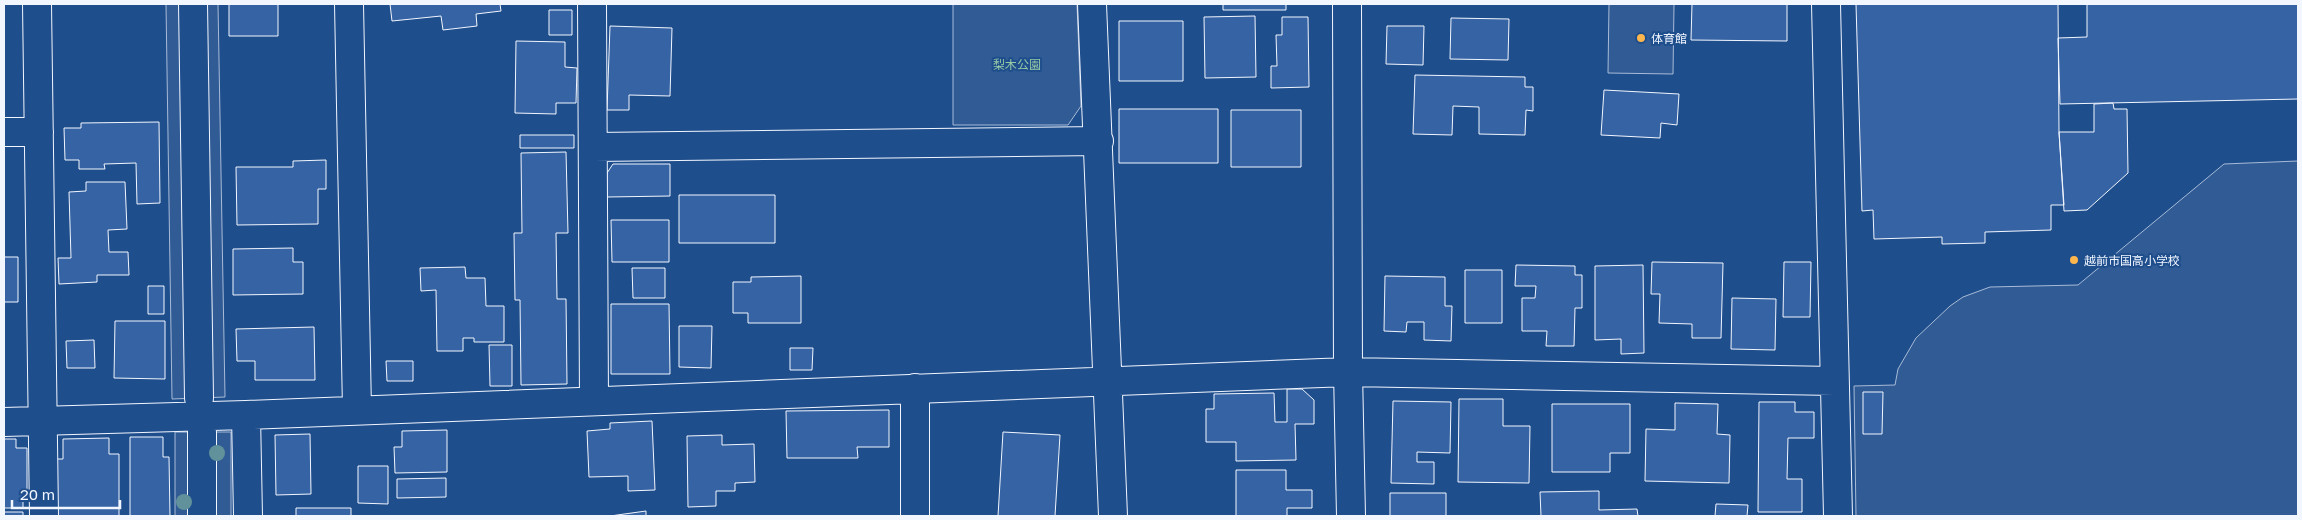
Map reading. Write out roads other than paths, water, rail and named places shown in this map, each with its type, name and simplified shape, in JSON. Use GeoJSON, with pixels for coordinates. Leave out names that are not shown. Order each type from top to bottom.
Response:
{"type":"FeatureCollection","features":[{"type":"Feature","properties":{"kind":"street"},"geometry":{"type":"LineString","coordinates":[[37,4],[44,516]]}},
{"type":"Feature","properties":{"kind":"street"},"geometry":{"type":"LineString","coordinates":[[193,4],[199,398]]}},
{"type":"Feature","properties":{"kind":"street"},"geometry":{"type":"LineString","coordinates":[[349,4],[357,410]]}},
{"type":"Feature","properties":{"kind":"street"},"geometry":{"type":"LineString","coordinates":[[592,4],[594,401]]}},
{"type":"Feature","properties":{"kind":"street"},"geometry":{"type":"LineString","coordinates":[[1092,4],[1113,516]]}},
{"type":"Feature","properties":{"kind":"street"},"geometry":{"type":"LineString","coordinates":[[1347,4],[1348,372],[1351,516]]}},
{"type":"Feature","properties":{"kind":"street"},"geometry":{"type":"LineString","coordinates":[[1826,4],[1838,516]]}},
{"type":"Feature","properties":{"kind":"street"},"geometry":{"type":"LineString","coordinates":[[4,132],[39,132]]}},
{"type":"Feature","properties":{"kind":"street"},"geometry":{"type":"LineString","coordinates":[[594,147],[1099,141]]}},
{"type":"Feature","properties":{"kind":"street"},"geometry":{"type":"LineString","coordinates":[[4,422],[246,415],[1348,372],[1834,381]]}},
{"type":"Feature","properties":{"kind":"street"},"geometry":{"type":"LineString","coordinates":[[915,388],[915,516]]}},
{"type":"Feature","properties":{"kind":"street"},"geometry":{"type":"LineString","coordinates":[[246,415],[248,516]]}},
{"type":"Feature","properties":{"kind":"street"},"geometry":{"type":"LineString","coordinates":[[202,432],[202,516]]}},
{"type":"Feature","properties":{"kind":"place","name":"体育館"},"geometry":{"type":"Point","coordinates":[1641,38]}},
{"type":"Feature","properties":{"kind":"place","name":"越前市国高小学校"},"geometry":{"type":"Point","coordinates":[2074,260]}},
{"type":"Feature","properties":{"kind":"park label","name":"梨木公園"},"geometry":{"type":"Point","coordinates":[1017,64]}}]}
